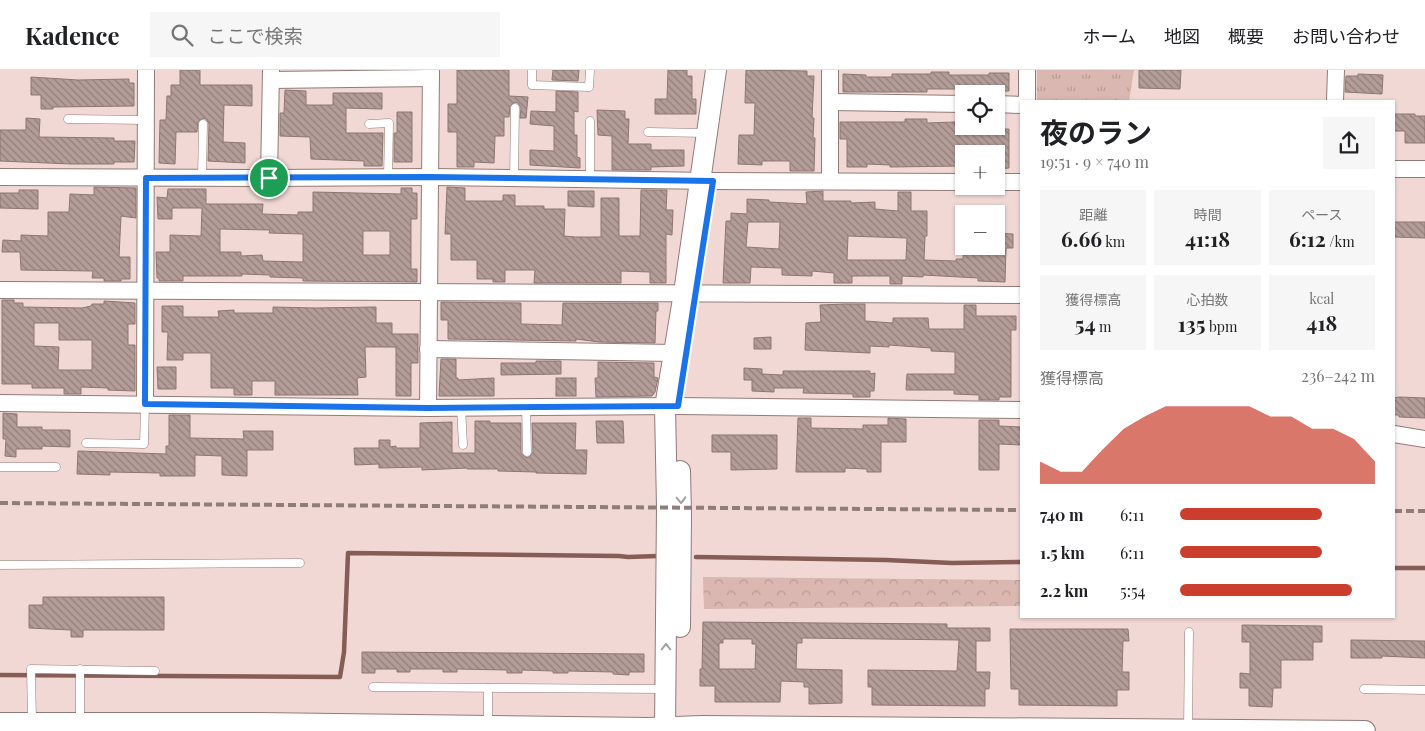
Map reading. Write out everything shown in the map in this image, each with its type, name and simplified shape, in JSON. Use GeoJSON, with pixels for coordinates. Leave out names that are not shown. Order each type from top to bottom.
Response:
{"type":"FeatureCollection","features":[{"type":"Feature","properties":{"kind":"street"},"geometry":{"type":"LineString","coordinates":[[145,404],[146,70]]}},
{"type":"Feature","properties":{"kind":"street"},"geometry":{"type":"LineString","coordinates":[[706,181],[706,133],[716,70]]}},
{"type":"Feature","properties":{"kind":"street"},"geometry":{"type":"LineString","coordinates":[[672,729],[681,515],[672,406],[706,181],[728,70]]}},
{"type":"Feature","properties":{"kind":"street"},"geometry":{"type":"LineString","coordinates":[[830,70],[830,180]]}},
{"type":"Feature","properties":{"kind":"street"},"geometry":{"type":"LineString","coordinates":[[1027,70],[1027,100]]}},
{"type":"Feature","properties":{"kind":"street"},"geometry":{"type":"LineString","coordinates":[[1335,100],[1336,70]]}},
{"type":"Feature","properties":{"kind":"street"},"geometry":{"type":"LineString","coordinates":[[269,178],[271,75],[431,74],[428,408]]}},
{"type":"Feature","properties":{"kind":"street"},"geometry":{"type":"LineString","coordinates":[[830,102],[955,104]]}},
{"type":"Feature","properties":{"kind":"street"},"geometry":{"type":"LineString","coordinates":[[1005,104],[1020,105]]}},
{"type":"Feature","properties":{"kind":"street"},"geometry":{"type":"LineString","coordinates":[[1395,169],[1425,169]]}},
{"type":"Feature","properties":{"kind":"street"},"geometry":{"type":"LineString","coordinates":[[0,176],[146,178],[431,177],[590,180],[955,182]]}},
{"type":"Feature","properties":{"kind":"street"},"geometry":{"type":"LineString","coordinates":[[1005,182],[1020,182]]}},
{"type":"Feature","properties":{"kind":"street"},"geometry":{"type":"LineString","coordinates":[[0,290],[1020,295]]}},
{"type":"Feature","properties":{"kind":"street"},"geometry":{"type":"LineString","coordinates":[[672,729],[666,689],[667,507],[674,353],[689,293]]}},
{"type":"Feature","properties":{"kind":"street"},"geometry":{"type":"LineString","coordinates":[[428,349],[674,353]]}},
{"type":"Feature","properties":{"kind":"street"},"geometry":{"type":"LineString","coordinates":[[0,403],[428,408],[672,406],[1020,410]]}},
{"type":"Feature","properties":{"kind":"street"},"geometry":{"type":"LineString","coordinates":[[1395,434],[1425,439]]}},
{"type":"Feature","properties":{"kind":"street"},"geometry":{"type":"LineString","coordinates":[[0,723],[258,727],[488,724],[672,729],[710,726],[1365,731]]}},
{"type":"Feature","properties":{"kind":"lane"},"geometry":{"type":"LineString","coordinates":[[532,70],[532,85],[589,87],[590,70]]}},
{"type":"Feature","properties":{"kind":"lane"},"geometry":{"type":"LineString","coordinates":[[514,179],[515,108]]}},
{"type":"Feature","properties":{"kind":"lane"},"geometry":{"type":"LineString","coordinates":[[68,119],[146,120]]}},
{"type":"Feature","properties":{"kind":"lane"},"geometry":{"type":"LineString","coordinates":[[590,121],[590,180]]}},
{"type":"Feature","properties":{"kind":"lane"},"geometry":{"type":"LineString","coordinates":[[369,124],[389,123],[388,178]]}},
{"type":"Feature","properties":{"kind":"lane"},"geometry":{"type":"LineString","coordinates":[[202,124],[202,178]]}},
{"type":"Feature","properties":{"kind":"lane"},"geometry":{"type":"LineString","coordinates":[[648,132],[706,133]]}},
{"type":"Feature","properties":{"kind":"lane"},"geometry":{"type":"LineString","coordinates":[[86,444],[144,444],[145,404]]}},
{"type":"Feature","properties":{"kind":"lane"},"geometry":{"type":"LineString","coordinates":[[526,407],[527,452]]}},
{"type":"Feature","properties":{"kind":"lane"},"geometry":{"type":"LineString","coordinates":[[461,408],[463,445]]}},
{"type":"Feature","properties":{"kind":"lane"},"geometry":{"type":"LineString","coordinates":[[0,467],[56,467]]}},
{"type":"Feature","properties":{"kind":"lane"},"geometry":{"type":"LineString","coordinates":[[0,565],[300,563]]}},
{"type":"Feature","properties":{"kind":"lane"},"geometry":{"type":"LineString","coordinates":[[1188,730],[1189,632]]}},
{"type":"Feature","properties":{"kind":"lane"},"geometry":{"type":"LineString","coordinates":[[32,723],[31,668],[155,671]]}},
{"type":"Feature","properties":{"kind":"lane"},"geometry":{"type":"LineString","coordinates":[[80,669],[80,723]]}},
{"type":"Feature","properties":{"kind":"lane"},"geometry":{"type":"LineString","coordinates":[[373,687],[666,689]]}},
{"type":"Feature","properties":{"kind":"lane"},"geometry":{"type":"LineString","coordinates":[[488,688],[488,724]]}},
{"type":"Feature","properties":{"kind":"lane"},"geometry":{"type":"LineString","coordinates":[[1364,689],[1425,690]]}},
{"type":"Feature","properties":{"kind":"green space"},"geometry":{"type":"Polygon","coordinates":[[[1037,70],[1134,70],[1129,100],[1037,100],[1037,70]]]}},
{"type":"Feature","properties":{"kind":"green space"},"geometry":{"type":"Polygon","coordinates":[[[703,577],[1020,580],[1020,606],[704,609],[703,577]]]}},
{"type":"Feature","properties":{"kind":"building"},"geometry":{"type":"Polygon","coordinates":[[[180,70],[200,70],[200,85],[252,85],[252,106],[224,105],[223,142],[245,143],[245,163],[208,161],[209,124],[203,118],[198,122],[197,132],[176,132],[175,164],[159,163],[160,120],[166,120],[167,96],[171,96],[171,85],[180,85],[180,70]]]}},
{"type":"Feature","properties":{"kind":"building"},"geometry":{"type":"Polygon","coordinates":[[[457,70],[509,70],[509,96],[528,97],[526,118],[520,118],[521,108],[515,102],[510,106],[509,117],[504,117],[504,136],[495,136],[494,163],[474,162],[474,167],[457,167],[457,132],[448,132],[448,104],[457,104],[457,70]]]}},
{"type":"Feature","properties":{"kind":"building"},"geometry":{"type":"Polygon","coordinates":[[[553,70],[579,70],[578,81],[552,80],[553,70]]]}},
{"type":"Feature","properties":{"kind":"building"},"geometry":{"type":"Polygon","coordinates":[[[668,70],[687,70],[687,76],[692,76],[692,99],[696,99],[696,114],[655,114],[655,99],[667,99],[668,70]]]}},
{"type":"Feature","properties":{"kind":"building"},"geometry":{"type":"Polygon","coordinates":[[[746,70],[807,71],[807,76],[814,76],[812,118],[814,118],[813,138],[815,138],[814,171],[790,171],[790,161],[762,161],[762,165],[738,164],[739,135],[754,135],[755,103],[745,103],[746,70]]]}},
{"type":"Feature","properties":{"kind":"building"},"geometry":{"type":"Polygon","coordinates":[[[1139,70],[1181,70],[1180,89],[1139,88],[1139,70]]]}},
{"type":"Feature","properties":{"kind":"building"},"geometry":{"type":"Polygon","coordinates":[[[931,72],[949,72],[949,75],[1009,73],[1009,91],[1005,91],[1005,85],[955,85],[955,89],[927,89],[927,92],[843,92],[843,74],[866,75],[866,77],[892,77],[892,74],[931,74],[931,72]]]}},
{"type":"Feature","properties":{"kind":"building"},"geometry":{"type":"Polygon","coordinates":[[[1358,74],[1383,75],[1382,94],[1345,92],[1346,76],[1358,76],[1358,74]]]}},
{"type":"Feature","properties":{"kind":"building"},"geometry":{"type":"Polygon","coordinates":[[[31,77],[78,80],[129,79],[129,83],[134,83],[134,106],[53,107],[53,109],[41,109],[41,95],[31,95],[31,77]]]}},
{"type":"Feature","properties":{"kind":"building"},"geometry":{"type":"Polygon","coordinates":[[[285,90],[306,91],[306,105],[333,105],[333,93],[382,93],[382,109],[346,108],[346,133],[383,133],[382,166],[364,166],[364,161],[311,159],[310,137],[280,136],[280,113],[284,113],[285,90]]]}},
{"type":"Feature","properties":{"kind":"building"},"geometry":{"type":"Polygon","coordinates":[[[556,91],[578,92],[578,112],[574,111],[574,135],[577,135],[577,157],[580,158],[580,168],[530,165],[530,150],[554,151],[554,126],[530,124],[531,111],[556,112],[556,91]]]}},
{"type":"Feature","properties":{"kind":"building"},"geometry":{"type":"Polygon","coordinates":[[[597,110],[625,111],[625,119],[629,119],[628,144],[651,144],[651,150],[684,150],[684,166],[651,167],[651,170],[612,170],[612,136],[598,135],[597,110]]]}},
{"type":"Feature","properties":{"kind":"building"},"geometry":{"type":"Polygon","coordinates":[[[397,112],[412,112],[412,162],[394,162],[394,133],[397,133],[397,112]]]}},
{"type":"Feature","properties":{"kind":"building"},"geometry":{"type":"Polygon","coordinates":[[[1395,114],[1425,116],[1425,143],[1405,143],[1405,131],[1395,131],[1395,114]]]}},
{"type":"Feature","properties":{"kind":"building"},"geometry":{"type":"Polygon","coordinates":[[[26,118],[40,119],[39,137],[114,138],[114,141],[135,141],[134,162],[71,164],[0,161],[0,130],[26,130],[26,118]]]}},
{"type":"Feature","properties":{"kind":"building"},"geometry":{"type":"Polygon","coordinates":[[[905,119],[927,119],[927,123],[955,122],[955,135],[1005,135],[1005,129],[1009,129],[1009,168],[1005,168],[1005,145],[955,145],[955,166],[890,167],[890,165],[867,164],[867,167],[847,167],[847,139],[840,139],[840,122],[905,122],[905,119]]]}},
{"type":"Feature","properties":{"kind":"building"},"geometry":{"type":"Polygon","coordinates":[[[94,187],[136,188],[136,218],[121,216],[119,257],[130,257],[130,279],[104,281],[104,278],[92,278],[93,271],[21,270],[20,252],[2,252],[3,240],[21,241],[21,235],[48,236],[48,212],[69,212],[70,194],[94,195],[94,187]]]}},
{"type":"Feature","properties":{"kind":"building"},"geometry":{"type":"Polygon","coordinates":[[[447,187],[465,188],[465,201],[503,201],[503,195],[515,195],[515,206],[544,206],[544,209],[565,209],[564,236],[575,237],[601,237],[601,198],[619,198],[619,236],[640,236],[641,190],[667,190],[666,210],[673,210],[672,235],[666,234],[666,283],[650,283],[650,272],[621,271],[621,283],[534,283],[535,270],[505,270],[505,282],[493,282],[493,279],[477,279],[477,260],[451,260],[451,234],[445,234],[447,187]]]}},
{"type":"Feature","properties":{"kind":"building"},"geometry":{"type":"Polygon","coordinates":[[[401,188],[412,188],[412,193],[417,193],[417,219],[411,219],[411,269],[417,269],[417,282],[303,281],[303,278],[242,274],[242,276],[183,276],[183,281],[159,281],[159,278],[157,278],[156,252],[170,252],[170,235],[201,236],[202,208],[172,208],[172,219],[158,219],[157,197],[167,198],[168,189],[206,189],[206,204],[263,204],[262,214],[298,215],[298,212],[313,212],[313,192],[401,194],[401,188]],[[220,229],[220,252],[241,252],[241,256],[262,255],[263,261],[303,262],[303,234],[269,233],[270,230],[220,229]],[[363,231],[363,255],[390,255],[390,231],[363,231]]]}},
{"type":"Feature","properties":{"kind":"building"},"geometry":{"type":"Polygon","coordinates":[[[19,190],[38,190],[38,209],[0,208],[0,193],[19,193],[19,190]]]}},
{"type":"Feature","properties":{"kind":"building"},"geometry":{"type":"Polygon","coordinates":[[[568,191],[594,191],[594,207],[568,206],[568,191]]]}},
{"type":"Feature","properties":{"kind":"building"},"geometry":{"type":"Polygon","coordinates":[[[823,191],[823,201],[875,202],[875,209],[898,211],[898,192],[911,192],[911,211],[927,211],[927,236],[925,236],[924,260],[956,261],[956,259],[963,259],[963,255],[1005,255],[1005,234],[1013,234],[1013,248],[1006,248],[1005,282],[978,281],[978,278],[923,275],[923,277],[902,276],[902,284],[890,284],[890,276],[852,276],[852,283],[834,283],[834,273],[812,271],[812,276],[782,275],[782,268],[751,267],[750,283],[723,283],[726,221],[731,221],[731,213],[747,214],[747,199],[807,204],[806,192],[823,191]],[[748,222],[746,247],[779,249],[780,222],[748,222]],[[848,236],[847,260],[906,260],[907,238],[848,236]]]}},
{"type":"Feature","properties":{"kind":"building"},"geometry":{"type":"Polygon","coordinates":[[[1395,222],[1425,222],[1425,238],[1395,237],[1395,222]]]}},
{"type":"Feature","properties":{"kind":"building"},"geometry":{"type":"Polygon","coordinates":[[[2,300],[14,300],[14,303],[23,303],[23,307],[82,308],[92,304],[104,304],[104,301],[135,303],[135,324],[128,324],[128,345],[135,345],[135,391],[81,387],[81,394],[64,394],[64,388],[32,388],[32,384],[2,384],[2,300]],[[34,323],[34,346],[59,347],[58,370],[92,370],[92,340],[59,340],[59,323],[34,323]]]}},
{"type":"Feature","properties":{"kind":"building"},"geometry":{"type":"Polygon","coordinates":[[[441,302],[521,303],[521,324],[562,325],[563,303],[658,303],[655,343],[599,342],[576,339],[576,341],[448,339],[448,320],[441,320],[441,302]]]}},
{"type":"Feature","properties":{"kind":"building"},"geometry":{"type":"Polygon","coordinates":[[[865,304],[865,321],[893,323],[893,318],[928,318],[929,329],[964,329],[964,305],[976,305],[976,316],[1016,316],[1016,330],[1011,330],[1011,397],[999,397],[999,400],[979,400],[979,395],[954,394],[954,390],[906,390],[907,374],[955,374],[955,352],[931,351],[931,348],[889,345],[889,347],[870,346],[870,353],[805,350],[806,323],[821,322],[820,305],[865,304]]]}},
{"type":"Feature","properties":{"kind":"building"},"geometry":{"type":"Polygon","coordinates":[[[162,306],[183,306],[183,317],[219,317],[218,311],[234,310],[234,313],[273,313],[273,307],[376,307],[376,323],[392,323],[392,334],[418,334],[418,363],[411,363],[411,396],[396,396],[396,347],[365,347],[366,377],[357,378],[358,395],[275,395],[275,381],[252,381],[252,395],[234,395],[234,388],[211,388],[211,353],[183,353],[183,360],[167,360],[168,332],[162,332],[162,306]]]}},
{"type":"Feature","properties":{"kind":"building"},"geometry":{"type":"Polygon","coordinates":[[[771,337],[771,349],[754,349],[754,338],[771,337]]]}},
{"type":"Feature","properties":{"kind":"building"},"geometry":{"type":"Polygon","coordinates":[[[441,359],[456,359],[456,378],[458,380],[494,378],[494,396],[439,396],[441,359]]]}},
{"type":"Feature","properties":{"kind":"building"},"geometry":{"type":"Polygon","coordinates":[[[536,361],[561,361],[561,374],[501,375],[501,363],[536,363],[536,361]]]}},
{"type":"Feature","properties":{"kind":"building"},"geometry":{"type":"Polygon","coordinates":[[[598,362],[654,363],[654,377],[658,378],[655,392],[652,396],[596,397],[595,378],[598,378],[598,362]]]}},
{"type":"Feature","properties":{"kind":"building"},"geometry":{"type":"Polygon","coordinates":[[[157,367],[176,367],[176,389],[158,389],[157,367]]]}},
{"type":"Feature","properties":{"kind":"building"},"geometry":{"type":"Polygon","coordinates":[[[744,368],[762,369],[762,374],[783,375],[783,371],[870,371],[870,374],[875,373],[874,391],[870,391],[870,397],[853,397],[853,394],[803,393],[804,388],[774,388],[774,392],[752,391],[752,380],[744,380],[744,368]]]}},
{"type":"Feature","properties":{"kind":"building"},"geometry":{"type":"Polygon","coordinates":[[[556,378],[576,378],[576,396],[556,396],[556,378]]]}},
{"type":"Feature","properties":{"kind":"building"},"geometry":{"type":"Polygon","coordinates":[[[1395,398],[1425,398],[1425,418],[1399,417],[1399,415],[1395,415],[1395,398]]]}},
{"type":"Feature","properties":{"kind":"building"},"geometry":{"type":"Polygon","coordinates":[[[3,413],[17,414],[17,427],[42,427],[42,430],[70,430],[70,447],[42,446],[42,449],[16,449],[16,457],[5,456],[6,439],[3,439],[3,413]]]}},
{"type":"Feature","properties":{"kind":"building"},"geometry":{"type":"Polygon","coordinates":[[[169,415],[190,415],[190,438],[244,439],[243,431],[273,431],[273,450],[247,450],[247,476],[222,475],[222,456],[195,455],[195,476],[160,476],[160,473],[110,472],[110,475],[77,474],[78,451],[166,454],[166,446],[169,446],[169,415]]]}},
{"type":"Feature","properties":{"kind":"building"},"geometry":{"type":"Polygon","coordinates":[[[798,418],[811,418],[811,428],[863,429],[863,425],[888,425],[888,418],[906,419],[906,442],[881,442],[881,472],[867,472],[867,469],[845,468],[845,472],[796,472],[798,418]]]}},
{"type":"Feature","properties":{"kind":"building"},"geometry":{"type":"Polygon","coordinates":[[[979,420],[999,420],[999,426],[1020,427],[1020,445],[999,444],[999,470],[979,470],[979,420]]]}},
{"type":"Feature","properties":{"kind":"building"},"geometry":{"type":"Polygon","coordinates":[[[475,421],[521,423],[521,453],[527,458],[533,452],[532,423],[576,423],[575,450],[587,450],[586,474],[536,473],[467,468],[422,470],[422,467],[379,468],[379,464],[355,465],[354,448],[379,448],[379,440],[390,440],[390,447],[420,448],[420,423],[452,422],[452,453],[475,453],[475,421]]]}},
{"type":"Feature","properties":{"kind":"building"},"geometry":{"type":"Polygon","coordinates":[[[596,421],[623,421],[624,443],[597,443],[596,421]]]}},
{"type":"Feature","properties":{"kind":"building"},"geometry":{"type":"Polygon","coordinates":[[[712,435],[777,435],[777,469],[731,470],[731,452],[712,452],[712,435]]]}},
{"type":"Feature","properties":{"kind":"building"},"geometry":{"type":"Polygon","coordinates":[[[43,597],[164,597],[164,630],[83,630],[83,637],[71,637],[71,630],[29,628],[29,605],[43,605],[43,597]]]}},
{"type":"Feature","properties":{"kind":"building"},"geometry":{"type":"Polygon","coordinates":[[[703,622],[947,624],[947,628],[990,628],[990,641],[976,641],[976,672],[990,672],[989,689],[985,689],[985,706],[872,705],[872,687],[868,687],[868,670],[957,671],[959,640],[802,638],[802,643],[797,643],[796,669],[842,670],[842,703],[809,704],[809,687],[804,687],[804,682],[781,681],[780,702],[715,702],[715,686],[700,686],[700,669],[702,669],[703,622]],[[723,639],[723,643],[719,643],[719,669],[755,669],[756,644],[752,644],[752,639],[723,639]]]}},
{"type":"Feature","properties":{"kind":"building"},"geometry":{"type":"Polygon","coordinates":[[[1242,625],[1322,626],[1322,642],[1313,642],[1313,660],[1281,660],[1281,688],[1273,688],[1272,707],[1249,706],[1249,688],[1240,688],[1240,673],[1250,674],[1250,642],[1242,642],[1242,625]]]}},
{"type":"Feature","properties":{"kind":"building"},"geometry":{"type":"Polygon","coordinates":[[[1010,629],[1128,629],[1129,641],[1123,641],[1122,672],[1129,672],[1129,690],[1117,690],[1117,706],[1019,705],[1019,689],[1011,689],[1010,629]]]}},
{"type":"Feature","properties":{"kind":"building"},"geometry":{"type":"Polygon","coordinates":[[[1351,640],[1425,641],[1425,658],[1382,656],[1382,658],[1351,658],[1351,640]]]}},
{"type":"Feature","properties":{"kind":"building"},"geometry":{"type":"Polygon","coordinates":[[[362,652],[644,654],[644,672],[629,672],[629,675],[613,674],[613,672],[568,671],[568,673],[553,673],[553,671],[522,670],[522,673],[507,673],[507,670],[457,669],[457,672],[443,672],[443,669],[410,669],[410,672],[397,672],[397,669],[375,669],[375,673],[362,673],[362,652]]]}},
{"type":"Feature","properties":{"kind":"waterway"},"geometry":{"type":"LineString","coordinates":[[0,675],[340,677],[344,652],[348,553],[658,556]]}},
{"type":"Feature","properties":{"kind":"waterway"},"geometry":{"type":"LineString","coordinates":[[696,557],[952,563],[1020,562]]}},
{"type":"Feature","properties":{"kind":"waterway"},"geometry":{"type":"LineString","coordinates":[[1395,568],[1425,568]]}},
{"type":"Feature","properties":{"kind":"railway"},"geometry":{"type":"LineString","coordinates":[[0,503],[1020,510]]}},
{"type":"Feature","properties":{"kind":"railway"},"geometry":{"type":"LineString","coordinates":[[1395,511],[1425,511]]}},
{"type":"Feature","properties":{"kind":"route"},"geometry":{"type":"LineString","coordinates":[[431,177],[713,181],[678,406],[428,408],[145,404],[146,178],[269,178],[431,177]]}}]}
